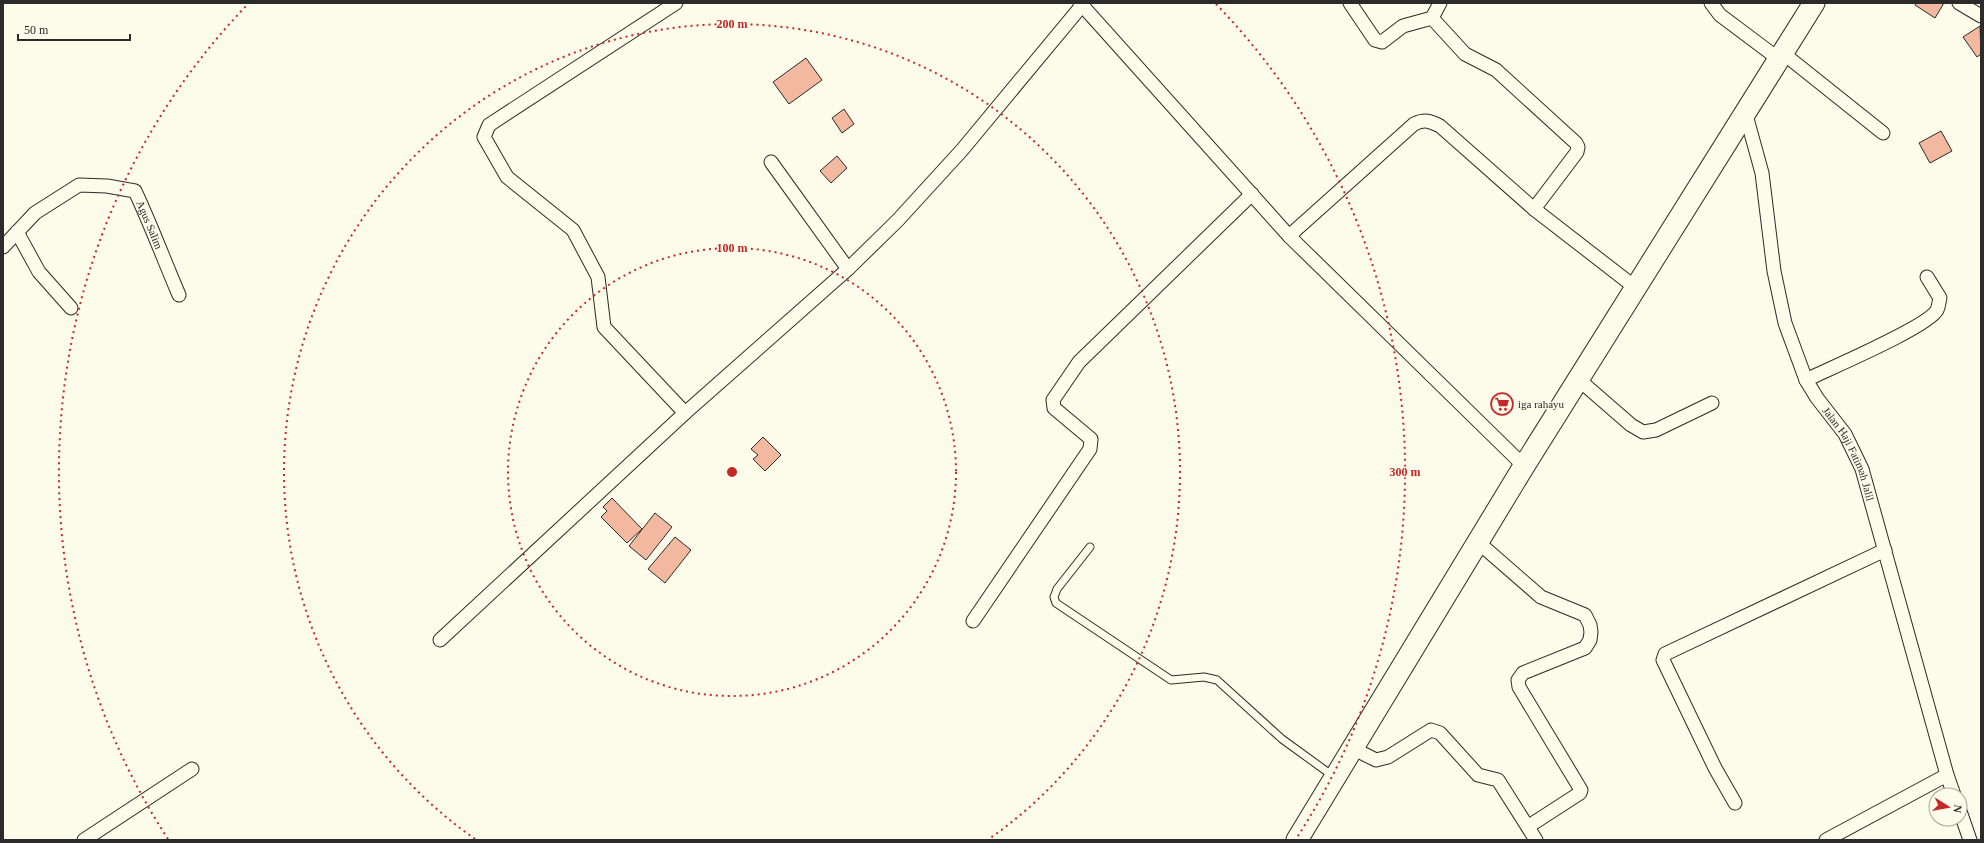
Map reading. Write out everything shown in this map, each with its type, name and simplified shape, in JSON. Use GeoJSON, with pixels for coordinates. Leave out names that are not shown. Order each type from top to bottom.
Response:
{"type":"FeatureCollection","features":[{"type":"Feature","properties":{"kind":"main road"},"geometry":{"type":"LineString","coordinates":[[1297,840],[1479,543],[1524,466],[1746,115],[1814,3]]}},
{"type":"Feature","properties":{"kind":"street"},"geometry":{"type":"LineString","coordinates":[[676,3],[489,125],[484,137],[508,177],[573,230],[598,277],[604,327],[685,413]]}},
{"type":"Feature","properties":{"kind":"street"},"geometry":{"type":"LineString","coordinates":[[1350,3],[1375,40],[1379,42],[1382,42],[1404,26],[1432,18],[1440,3]]}},
{"type":"Feature","properties":{"kind":"street"},"geometry":{"type":"LineString","coordinates":[[1711,3],[1720,15],[1782,57],[1883,133]]}},
{"type":"Feature","properties":{"kind":"street"},"geometry":{"type":"LineString","coordinates":[[1959,3],[1981,16]]}},
{"type":"Feature","properties":{"kind":"street"},"geometry":{"type":"LineString","coordinates":[[440,640],[685,413],[848,270],[898,220],[962,150],[1082,4],[1289,236],[1524,466]]}},
{"type":"Feature","properties":{"kind":"street"},"geometry":{"type":"LineString","coordinates":[[1432,18],[1465,54],[1487,64],[1502,74],[1578,145],[1577,152],[1534,209]]}},
{"type":"Feature","properties":{"kind":"street","name":"Jalan Haji Fatimah Jalil"},"geometry":{"type":"LineString","coordinates":[[1746,115],[1762,173],[1774,271],[1785,323],[1806,380],[1817,398],[1845,434],[1856,453],[1862,469],[1886,550],[1951,787]]}},
{"type":"Feature","properties":{"kind":"street"},"geometry":{"type":"LineString","coordinates":[[1289,236],[1414,124],[1422,120],[1430,120],[1440,126],[1534,209],[1636,288]]}},
{"type":"Feature","properties":{"kind":"street"},"geometry":{"type":"LineString","coordinates":[[771,162],[848,270]]}},
{"type":"Feature","properties":{"kind":"street","name":"Agus Salim"},"geometry":{"type":"LineString","coordinates":[[3,247],[35,213],[79,185],[107,186],[135,191],[153,229],[164,262],[179,294]]}},
{"type":"Feature","properties":{"kind":"street"},"geometry":{"type":"LineString","coordinates":[[973,621],[1090,449],[1091,438],[1054,408],[1053,400],[1078,362],[1252,194]]}},
{"type":"Feature","properties":{"kind":"street"},"geometry":{"type":"LineString","coordinates":[[17,232],[39,272],[71,308]]}},
{"type":"Feature","properties":{"kind":"street"},"geometry":{"type":"LineString","coordinates":[[1806,380],[1902,334],[1931,316],[1937,310],[1940,298],[1927,278]]}},
{"type":"Feature","properties":{"kind":"street"},"geometry":{"type":"LineString","coordinates":[[1578,379],[1631,425],[1642,432],[1656,430],[1712,403]]}},
{"type":"Feature","properties":{"kind":"street"},"geometry":{"type":"LineString","coordinates":[[1479,543],[1541,597],[1554,604],[1581,612],[1588,617],[1590,625],[1590,640],[1585,648],[1523,673],[1518,680],[1519,687],[1581,790],[1580,793],[1529,826]]}},
{"type":"Feature","properties":{"kind":"street"},"geometry":{"type":"LineString","coordinates":[[1736,803],[1715,768],[1663,660],[1665,654],[1886,550]]}},
{"type":"Feature","properties":{"kind":"street"},"geometry":{"type":"LineString","coordinates":[[1352,748],[1376,760],[1388,757],[1432,730],[1440,733],[1478,775],[1498,780],[1529,826],[1536,840]]}},
{"type":"Feature","properties":{"kind":"street"},"geometry":{"type":"LineString","coordinates":[[84,840],[192,769]]}},
{"type":"Feature","properties":{"kind":"street"},"geometry":{"type":"LineString","coordinates":[[1826,840],[1849,835],[1947,775]]}},
{"type":"Feature","properties":{"kind":"street"},"geometry":{"type":"LineString","coordinates":[[1966,827],[1970,840]]}},
{"type":"Feature","properties":{"kind":"lane"},"geometry":{"type":"LineString","coordinates":[[1090,547],[1057,589],[1054,597],[1056,603],[1171,680],[1204,677],[1217,680],[1282,739],[1335,778]]}},
{"type":"Feature","properties":{"kind":"building"},"geometry":{"type":"Polygon","coordinates":[[[1916,3],[1944,3],[1935,18],[1915,5],[1916,3]]]}},
{"type":"Feature","properties":{"kind":"building"},"geometry":{"type":"Polygon","coordinates":[[[1980,26],[1981,54],[1977,57],[1963,37],[1980,26]]]}},
{"type":"Feature","properties":{"kind":"building"},"geometry":{"type":"Polygon","coordinates":[[[806,58],[822,80],[789,104],[773,82],[806,58]]]}},
{"type":"Feature","properties":{"kind":"building"},"geometry":{"type":"Polygon","coordinates":[[[844,109],[854,124],[842,133],[832,118],[844,109]]]}},
{"type":"Feature","properties":{"kind":"building"},"geometry":{"type":"Polygon","coordinates":[[[1941,131],[1952,151],[1930,163],[1919,143],[1941,131]]]}},
{"type":"Feature","properties":{"kind":"building"},"geometry":{"type":"Polygon","coordinates":[[[837,156],[847,168],[831,183],[820,171],[837,156]]]}},
{"type":"Feature","properties":{"kind":"building"},"geometry":{"type":"Polygon","coordinates":[[[763,437],[781,455],[765,471],[753,459],[758,455],[751,449],[763,437]]]}},
{"type":"Feature","properties":{"kind":"building"},"geometry":{"type":"Polygon","coordinates":[[[612,498],[642,529],[627,543],[601,517],[607,511],[603,507],[612,498]]]}},
{"type":"Feature","properties":{"kind":"building"},"geometry":{"type":"Polygon","coordinates":[[[655,513],[672,527],[646,560],[629,546],[655,513]]]}},
{"type":"Feature","properties":{"kind":"building"},"geometry":{"type":"Polygon","coordinates":[[[675,537],[691,550],[665,583],[648,569],[675,537]]]}},
{"type":"Feature","properties":{"kind":"place","name":"iga rahayu"},"geometry":{"type":"Point","coordinates":[1502,404]}}]}
